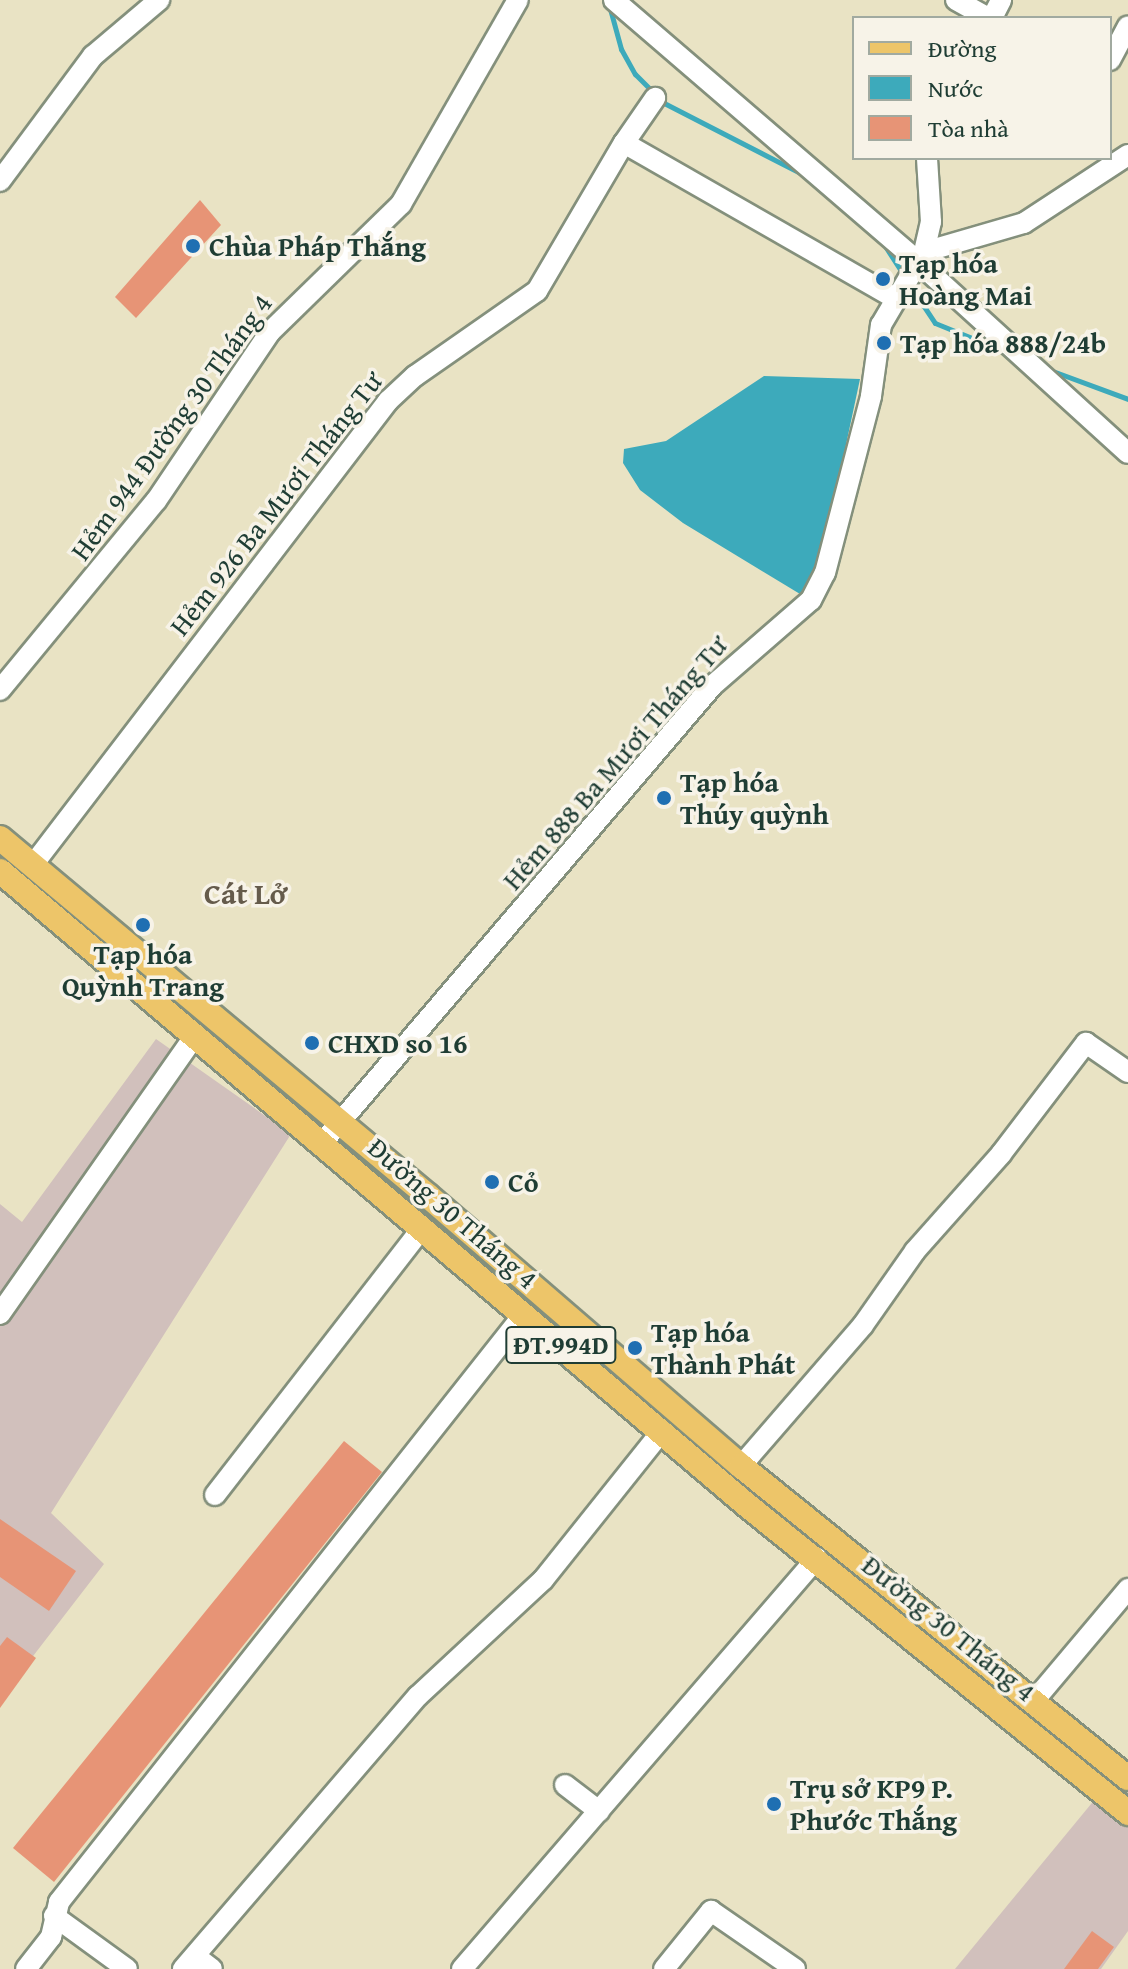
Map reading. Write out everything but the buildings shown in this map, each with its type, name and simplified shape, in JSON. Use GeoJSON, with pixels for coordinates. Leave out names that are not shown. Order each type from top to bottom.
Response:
{"type":"FeatureCollection","features":[{"type":"Feature","properties":{"kind":"main road","name":"Đường 30 Tháng 4"},"geometry":{"type":"LineString","coordinates":[[0,838],[211,1014],[332,1132],[422,1228],[662,1431],[1128,1813]]}},
{"type":"Feature","properties":{"kind":"main road","name":"Đường 30 Tháng 4"},"geometry":{"type":"LineString","coordinates":[[0,871],[195,1036],[332,1132],[1128,1778]]}},
{"type":"Feature","properties":{"kind":"main road"},"geometry":{"type":"LineString","coordinates":[[195,1036],[211,1014]]}},
{"type":"Feature","properties":{"kind":"main road"},"geometry":{"type":"LineString","coordinates":[[662,1431],[676,1410]]}},
{"type":"Feature","properties":{"kind":"street"},"geometry":{"type":"LineString","coordinates":[[0,181],[93,56],[159,0]]}},
{"type":"Feature","properties":{"kind":"street","name":"Hẻm 944 Đường 30 Tháng 4"},"geometry":{"type":"LineString","coordinates":[[0,690],[156,501],[270,332],[401,204],[518,0]]}},
{"type":"Feature","properties":{"kind":"street"},"geometry":{"type":"LineString","coordinates":[[614,0],[921,256],[1128,453]]}},
{"type":"Feature","properties":{"kind":"street"},"geometry":{"type":"LineString","coordinates":[[956,0],[996,13]]}},
{"type":"Feature","properties":{"kind":"street"},"geometry":{"type":"LineString","coordinates":[[1112,56],[1128,26]]}},
{"type":"Feature","properties":{"kind":"street","name":"Hẻm 926 Ba Mươi Tháng Tư"},"geometry":{"type":"LineString","coordinates":[[32,866],[388,401],[415,376],[537,291],[624,143],[655,98]]}},
{"type":"Feature","properties":{"kind":"street"},"geometry":{"type":"LineString","coordinates":[[624,143],[896,299]]}},
{"type":"Feature","properties":{"kind":"street"},"geometry":{"type":"LineString","coordinates":[[921,256],[1024,223],[1128,155]]}},
{"type":"Feature","properties":{"kind":"street","name":"Hẻm 888 Ba Mươi Tháng Tư"},"geometry":{"type":"LineString","coordinates":[[332,1132],[712,686],[811,600],[829,558],[871,396],[881,325],[921,256],[931,222],[927,160]]}},
{"type":"Feature","properties":{"kind":"street"},"geometry":{"type":"LineString","coordinates":[[0,1314],[195,1036]]}},
{"type":"Feature","properties":{"kind":"street"},"geometry":{"type":"LineString","coordinates":[[741,1466],[857,1332],[915,1251],[1001,1154],[1086,1043],[1128,1072]]}},
{"type":"Feature","properties":{"kind":"street"},"geometry":{"type":"LineString","coordinates":[[215,1495],[422,1228]]}},
{"type":"Feature","properties":{"kind":"street"},"geometry":{"type":"LineString","coordinates":[[26,1969],[51,1937],[54,1916],[69,1889],[524,1314]]}},
{"type":"Feature","properties":{"kind":"street"},"geometry":{"type":"LineString","coordinates":[[212,1969],[189,1962],[418,1696],[543,1580],[662,1431]]}},
{"type":"Feature","properties":{"kind":"street"},"geometry":{"type":"LineString","coordinates":[[462,1969],[817,1558]]}},
{"type":"Feature","properties":{"kind":"street"},"geometry":{"type":"LineString","coordinates":[[1033,1702],[1128,1589]]}},
{"type":"Feature","properties":{"kind":"street"},"geometry":{"type":"LineString","coordinates":[[565,1785],[599,1811]]}},
{"type":"Feature","properties":{"kind":"street"},"geometry":{"type":"LineString","coordinates":[[664,1969],[711,1911],[795,1969]]}},
{"type":"Feature","properties":{"kind":"street"},"geometry":{"type":"LineString","coordinates":[[54,1916],[127,1969]]}},
{"type":"Feature","properties":{"kind":"shaded area"},"geometry":{"type":"Polygon","coordinates":[[[156,1039],[291,1134],[51,1513],[104,1564],[0,1699],[0,1204],[22,1222],[156,1039]]]}},
{"type":"Feature","properties":{"kind":"shaded area"},"geometry":{"type":"Polygon","coordinates":[[[1096,1798],[1128,1823],[1128,1931],[1101,1969],[955,1969],[1096,1798]]]}},
{"type":"Feature","properties":{"kind":"water"},"geometry":{"type":"Polygon","coordinates":[[[764,376],[860,379],[824,548],[808,590],[800,594],[683,523],[640,490],[623,463],[624,449],[666,441],[764,376]]]}},
{"type":"Feature","properties":{"kind":"waterway"},"geometry":{"type":"LineString","coordinates":[[609,5],[621,49],[635,74],[664,103],[802,174]]}},
{"type":"Feature","properties":{"kind":"waterway"},"geometry":{"type":"LineString","coordinates":[[883,243],[904,275]]}},
{"type":"Feature","properties":{"kind":"waterway"},"geometry":{"type":"LineString","coordinates":[[911,287],[935,323],[1004,351]]}},
{"type":"Feature","properties":{"kind":"waterway"},"geometry":{"type":"LineString","coordinates":[[1047,369],[1128,399]]}},
{"type":"Feature","properties":{"kind":"place","name":"Chùa Pháp Thắng"},"geometry":{"type":"Point","coordinates":[193,246]}},
{"type":"Feature","properties":{"kind":"place","name":"Tạp hóa Hoàng Mai"},"geometry":{"type":"Point","coordinates":[883,279]}},
{"type":"Feature","properties":{"kind":"place","name":"Tạp hóa 888/24b"},"geometry":{"type":"Point","coordinates":[884,343]}},
{"type":"Feature","properties":{"kind":"place","name":"Tạp hóa Thúy quỳnh"},"geometry":{"type":"Point","coordinates":[664,798]}},
{"type":"Feature","properties":{"kind":"place","name":"Tạp hóa Quỳnh Trang"},"geometry":{"type":"Point","coordinates":[143,925]}},
{"type":"Feature","properties":{"kind":"place","name":"CHXD so 16"},"geometry":{"type":"Point","coordinates":[312,1043]}},
{"type":"Feature","properties":{"kind":"place","name":"Cỏ"},"geometry":{"type":"Point","coordinates":[492,1182]}},
{"type":"Feature","properties":{"kind":"place","name":"Tạp hóa Thành Phát"},"geometry":{"type":"Point","coordinates":[635,1348]}},
{"type":"Feature","properties":{"kind":"place","name":"Trụ sở KP9 P. Phước Thắng"},"geometry":{"type":"Point","coordinates":[774,1804]}},
{"type":"Feature","properties":{"kind":"district","name":"Cát Lở"},"geometry":{"type":"Point","coordinates":[246,893]}}]}
